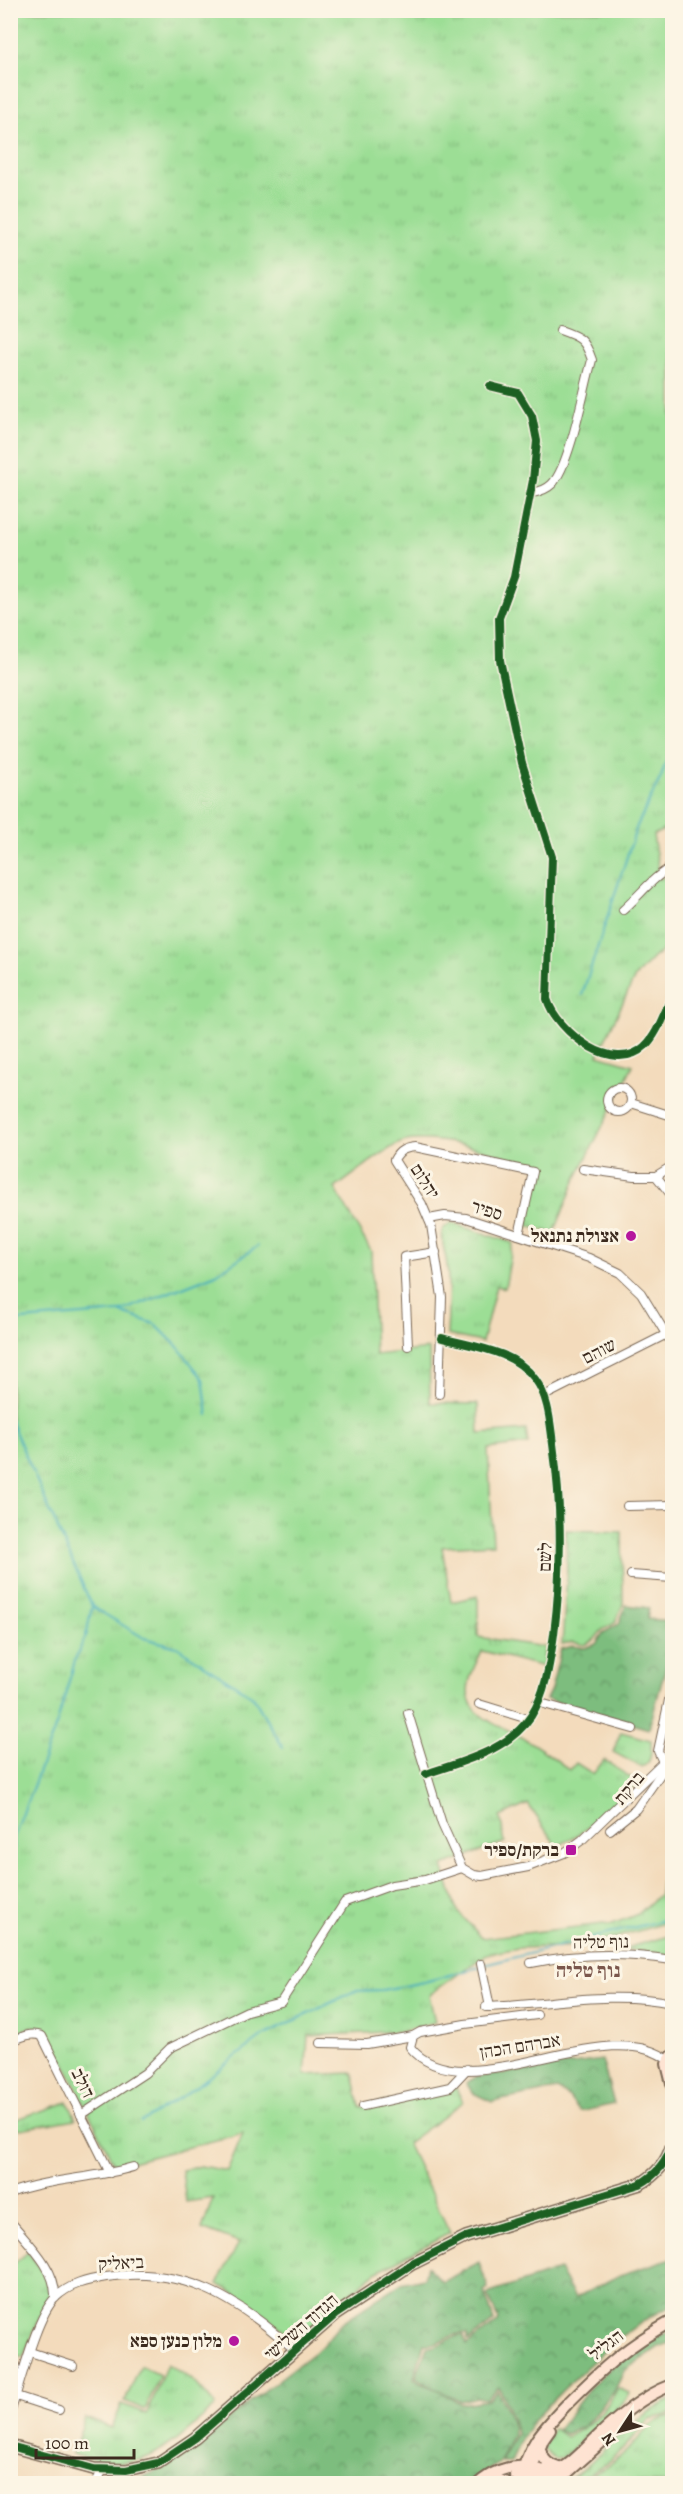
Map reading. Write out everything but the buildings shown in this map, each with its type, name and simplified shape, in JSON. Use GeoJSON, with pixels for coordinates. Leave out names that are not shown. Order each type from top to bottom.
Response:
{"type":"FeatureCollection","features":[{"type":"Feature","properties":{"kind":"street"},"geometry":{"type":"LineString","coordinates":[[531,493],[542,491],[553,483],[566,458],[592,360],[588,348],[580,337],[560,330]]}},
{"type":"Feature","properties":{"kind":"street"},"geometry":{"type":"LineString","coordinates":[[490,386],[518,393],[532,416],[537,441],[531,493],[514,577],[499,618],[500,660],[522,763],[552,857],[547,999],[555,1017],[572,1035],[597,1051],[609,1055],[631,1055],[646,1045],[672,997]]}},
{"type":"Feature","properties":{"kind":"street"},"geometry":{"type":"LineString","coordinates":[[623,910],[650,886],[661,872],[672,867]]}},
{"type":"Feature","properties":{"kind":"street"},"geometry":{"type":"LineString","coordinates":[[631,1103],[672,1116]]}},
{"type":"Feature","properties":{"kind":"street","name":"יהלום"},"geometry":{"type":"LineString","coordinates":[[439,1394],[442,1297],[436,1252],[429,1219],[394,1160],[403,1149],[415,1147],[533,1172],[519,1235]]}},
{"type":"Feature","properties":{"kind":"street"},"geometry":{"type":"LineString","coordinates":[[583,1169],[634,1176],[656,1176],[672,1166]]}},
{"type":"Feature","properties":{"kind":"street"},"geometry":{"type":"LineString","coordinates":[[656,1176],[672,1196]]}},
{"type":"Feature","properties":{"kind":"street","name":"ספיר"},"geometry":{"type":"LineString","coordinates":[[429,1219],[454,1216],[589,1258],[620,1273],[641,1293],[672,1344]]}},
{"type":"Feature","properties":{"kind":"street"},"geometry":{"type":"LineString","coordinates":[[408,1346],[404,1257],[436,1252]]}},
{"type":"Feature","properties":{"kind":"street","name":"שוהם"},"geometry":{"type":"LineString","coordinates":[[544,1396],[667,1334]]}},
{"type":"Feature","properties":{"kind":"street","name":"לשם"},"geometry":{"type":"LineString","coordinates":[[426,1774],[492,1750],[508,1739],[528,1719],[546,1677],[552,1651],[561,1546],[557,1477],[544,1396],[535,1379],[518,1362],[490,1350],[442,1338]]}},
{"type":"Feature","properties":{"kind":"street"},"geometry":{"type":"LineString","coordinates":[[627,1506],[672,1505]]}},
{"type":"Feature","properties":{"kind":"street"},"geometry":{"type":"LineString","coordinates":[[631,1575],[672,1578]]}},
{"type":"Feature","properties":{"kind":"street"},"geometry":{"type":"LineString","coordinates":[[408,1713],[442,1824],[462,1868],[474,1875],[482,1876],[528,1867],[555,1858],[582,1840],[668,1762],[658,1751],[672,1686]]}},
{"type":"Feature","properties":{"kind":"street"},"geometry":{"type":"LineString","coordinates":[[537,1702],[633,1729]]}},
{"type":"Feature","properties":{"kind":"street"},"geometry":{"type":"LineString","coordinates":[[479,1704],[528,1719]]}},
{"type":"Feature","properties":{"kind":"street","name":"ברקת"},"geometry":{"type":"LineString","coordinates":[[610,1830],[636,1809],[668,1762]]}},
{"type":"Feature","properties":{"kind":"street"},"geometry":{"type":"LineString","coordinates":[[81,2115],[145,2073],[170,2048],[247,2011],[281,2002],[345,1902],[392,1885],[424,1880],[462,1868]]}},
{"type":"Feature","properties":{"kind":"street","name":"נוף טליה"},"geometry":{"type":"LineString","coordinates":[[531,1963],[551,1959],[606,1956],[672,1960]]}},
{"type":"Feature","properties":{"kind":"street"},"geometry":{"type":"LineString","coordinates":[[481,1965],[488,2007],[621,1996],[672,2002]]}},
{"type":"Feature","properties":{"kind":"street","name":"אברהם הכהן"},"geometry":{"type":"LineString","coordinates":[[537,2015],[420,2032],[413,2036],[410,2047],[437,2066],[467,2069],[497,2068],[613,2046],[646,2049],[670,2058]]}},
{"type":"Feature","properties":{"kind":"street","name":"דולב"},"geometry":{"type":"LineString","coordinates":[[10,2042],[28,2034],[42,2036],[110,2173]]}},
{"type":"Feature","properties":{"kind":"street"},"geometry":{"type":"LineString","coordinates":[[321,2043],[368,2044],[413,2036]]}},
{"type":"Feature","properties":{"kind":"street"},"geometry":{"type":"LineString","coordinates":[[670,2058],[668,2069],[672,2084]]}},
{"type":"Feature","properties":{"kind":"street"},"geometry":{"type":"LineString","coordinates":[[363,2106],[450,2087],[467,2069]]}},
{"type":"Feature","properties":{"kind":"street","name":"הגדוד השלישי"},"geometry":{"type":"LineString","coordinates":[[10,2446],[76,2465],[103,2470],[149,2467],[168,2458],[195,2438],[347,2306],[386,2280],[435,2252],[481,2232],[640,2184],[657,2172],[672,2145]]}},
{"type":"Feature","properties":{"kind":"street"},"geometry":{"type":"LineString","coordinates":[[10,2193],[52,2181],[110,2173],[133,2167]]}},
{"type":"Feature","properties":{"kind":"street"},"geometry":{"type":"LineString","coordinates":[[10,2221],[50,2272],[56,2287],[55,2298],[48,2307],[30,2352],[10,2413]]}},
{"type":"Feature","properties":{"kind":"street","name":"ביאליק"},"geometry":{"type":"LineString","coordinates":[[55,2298],[74,2285],[90,2280],[132,2276],[174,2279],[207,2288],[233,2301],[261,2320],[295,2350]]}},
{"type":"Feature","properties":{"kind":"street","name":"הגליל"},"geometry":{"type":"LineString","coordinates":[[525,2475],[536,2438],[567,2404],[617,2355],[672,2321]]}},
{"type":"Feature","properties":{"kind":"street"},"geometry":{"type":"LineString","coordinates":[[30,2352],[73,2366]]}},
{"type":"Feature","properties":{"kind":"street"},"geometry":{"type":"LineString","coordinates":[[556,2477],[609,2426],[642,2399],[672,2385]]}},
{"type":"Feature","properties":{"kind":"street"},"geometry":{"type":"LineString","coordinates":[[556,2477],[573,2470],[638,2410],[672,2392]]}},
{"type":"Feature","properties":{"kind":"street"},"geometry":{"type":"LineString","coordinates":[[16,2396],[59,2410]]}},
{"type":"Feature","properties":{"kind":"street","name":"הגליל"},"geometry":{"type":"LineString","coordinates":[[525,2475],[540,2450],[543,2440],[567,2404]]}},
{"type":"Feature","properties":{"kind":"street"},"geometry":{"type":"LineString","coordinates":[[540,2450],[556,2477]]}},
{"type":"Feature","properties":{"kind":"street"},"geometry":{"type":"LineString","coordinates":[[95,2484],[103,2470]]}},
{"type":"Feature","properties":{"kind":"street"},"geometry":{"type":"LineString","coordinates":[[477,2484],[502,2470],[525,2475]]}},
{"type":"Feature","properties":{"kind":"street"},"geometry":{"type":"LineString","coordinates":[[492,2481],[548,2472],[556,2477]]}},
{"type":"Feature","properties":{"kind":"street"},"geometry":{"type":"LineString","coordinates":[[492,2481],[508,2484]]}},
{"type":"Feature","properties":{"kind":"green space"},"geometry":{"type":"Polygon","coordinates":[[[10,11],[672,11],[672,826],[653,835],[660,879],[672,874],[672,944],[654,957],[635,977],[598,1055],[633,1065],[575,1181],[554,1233],[527,1226],[541,1167],[470,1147],[431,1140],[400,1143],[335,1188],[371,1251],[375,1355],[429,1349],[430,1403],[478,1404],[479,1434],[526,1430],[528,1444],[488,1449],[493,1544],[442,1547],[451,1602],[478,1596],[478,1637],[544,1647],[544,1667],[482,1651],[469,1681],[469,1699],[473,1707],[480,1715],[527,1740],[570,1770],[576,1763],[593,1774],[604,1760],[638,1782],[582,1832],[557,1847],[528,1804],[500,1817],[505,1842],[443,1866],[456,1909],[482,1938],[610,1925],[638,1914],[660,1894],[662,1879],[672,1868],[672,1921],[587,1946],[518,1948],[487,1954],[429,1995],[435,2022],[404,2031],[308,2036],[305,2075],[353,2073],[360,2107],[456,2088],[463,2102],[407,2143],[450,2233],[376,2272],[295,2339],[242,2297],[217,2284],[239,2243],[202,2229],[213,2198],[186,2202],[182,2170],[201,2166],[227,2171],[243,2133],[115,2166],[49,2032],[32,2026],[11,2036],[10,11]]]}},
{"type":"Feature","properties":{"kind":"green space"},"geometry":{"type":"Polygon","coordinates":[[[451,1223],[513,1243],[505,1288],[496,1286],[482,1342],[447,1335],[448,1283],[442,1233],[443,1228],[451,1223]]]}},
{"type":"Feature","properties":{"kind":"green space"},"geometry":{"type":"Polygon","coordinates":[[[566,1530],[622,1532],[623,1604],[615,1623],[602,1630],[594,1640],[585,1645],[573,1642],[562,1644],[567,1577],[566,1530]]]}},
{"type":"Feature","properties":{"kind":"green space"},"geometry":{"type":"Polygon","coordinates":[[[626,1605],[649,1608],[647,1619],[672,1621],[669,1655],[649,1729],[546,1699],[551,1689],[561,1649],[573,1646],[585,1648],[596,1644],[603,1633],[619,1624],[626,1605]]]}},
{"type":"Feature","properties":{"kind":"green space"},"geometry":{"type":"Polygon","coordinates":[[[621,1732],[651,1740],[648,1763],[641,1767],[613,1752],[621,1732]]]}},
{"type":"Feature","properties":{"kind":"green space"},"geometry":{"type":"Polygon","coordinates":[[[672,1935],[672,1955],[622,1949],[672,1935]]]}},
{"type":"Feature","properties":{"kind":"green space"},"geometry":{"type":"Polygon","coordinates":[[[602,2060],[614,2104],[580,2112],[566,2094],[557,2089],[492,2102],[473,2093],[466,2083],[476,2077],[602,2060]]]}},
{"type":"Feature","properties":{"kind":"green space"},"geometry":{"type":"Polygon","coordinates":[[[68,2102],[76,2119],[15,2130],[11,2121],[68,2102]]]}},
{"type":"Feature","properties":{"kind":"green space"},"geometry":{"type":"Polygon","coordinates":[[[28,2252],[45,2274],[51,2292],[23,2357],[11,2354],[10,2267],[28,2252]]]}},
{"type":"Feature","properties":{"kind":"green space"},"geometry":{"type":"Polygon","coordinates":[[[672,2258],[672,2306],[629,2331],[567,2386],[531,2424],[511,2463],[501,2463],[516,2433],[513,2419],[499,2387],[486,2399],[477,2397],[461,2401],[416,2377],[427,2347],[436,2346],[463,2335],[467,2345],[499,2321],[487,2294],[559,2270],[575,2298],[620,2275],[672,2258]]]}},
{"type":"Feature","properties":{"kind":"green space"},"geometry":{"type":"Polygon","coordinates":[[[479,2262],[488,2288],[484,2291],[494,2321],[468,2341],[467,2334],[461,2334],[436,2343],[424,2344],[414,2378],[461,2404],[488,2400],[498,2391],[512,2421],[513,2434],[501,2461],[473,2481],[468,2484],[123,2484],[165,2468],[321,2347],[341,2323],[402,2283],[424,2278],[427,2267],[443,2282],[479,2262]]]}},
{"type":"Feature","properties":{"kind":"green space"},"geometry":{"type":"Polygon","coordinates":[[[672,2331],[672,2342],[659,2347],[624,2371],[614,2392],[584,2426],[565,2434],[557,2430],[593,2384],[639,2343],[672,2331]]]}},
{"type":"Feature","properties":{"kind":"green space"},"geometry":{"type":"Polygon","coordinates":[[[167,2364],[194,2381],[216,2406],[167,2447],[136,2461],[97,2460],[72,2454],[85,2418],[112,2428],[122,2404],[147,2414],[167,2364]]]}},
{"type":"Feature","properties":{"kind":"green space"},"geometry":{"type":"Polygon","coordinates":[[[141,2366],[160,2375],[145,2410],[125,2401],[141,2366]]]}},
{"type":"Feature","properties":{"kind":"green space"},"geometry":{"type":"Polygon","coordinates":[[[618,2388],[629,2393],[627,2399],[562,2458],[554,2459],[543,2448],[553,2428],[565,2437],[589,2424],[602,2411],[618,2388]]]}},
{"type":"Feature","properties":{"kind":"green space"},"geometry":{"type":"Polygon","coordinates":[[[672,2399],[672,2414],[649,2419],[611,2460],[589,2474],[562,2483],[589,2465],[617,2436],[648,2412],[672,2399]]]}},
{"type":"Feature","properties":{"kind":"green space"},"geometry":{"type":"Polygon","coordinates":[[[666,2417],[672,2417],[672,2483],[571,2483],[588,2477],[610,2464],[631,2447],[649,2426],[666,2417]]]}},
{"type":"Feature","properties":{"kind":"waterway"},"geometry":{"type":"LineString","coordinates":[[582,995],[637,826],[661,777],[672,744]]}},
{"type":"Feature","properties":{"kind":"waterway"},"geometry":{"type":"LineString","coordinates":[[10,1321],[119,1312],[216,1274],[258,1246]]}},
{"type":"Feature","properties":{"kind":"waterway"},"geometry":{"type":"LineString","coordinates":[[119,1312],[155,1324],[178,1347],[203,1379],[208,1415]]}},
{"type":"Feature","properties":{"kind":"waterway"},"geometry":{"type":"LineString","coordinates":[[10,1420],[92,1606],[86,1636],[76,1657],[57,1723],[14,1837],[13,1871],[10,1885]]}},
{"type":"Feature","properties":{"kind":"waterway"},"geometry":{"type":"LineString","coordinates":[[93,1607],[144,1638],[177,1647],[253,1697],[283,1747]]}},
{"type":"Feature","properties":{"kind":"waterway"},"geometry":{"type":"LineString","coordinates":[[484,1965],[672,1918]]}},
{"type":"Feature","properties":{"kind":"waterway"},"geometry":{"type":"LineString","coordinates":[[141,2122],[193,2089],[263,2036],[355,1991],[382,1990],[424,1982],[479,1967]]}},
{"type":"Feature","properties":{"kind":"cycle path"},"geometry":{"type":"LineString","coordinates":[[490,386],[518,393],[532,416],[537,441],[533,480],[514,577],[499,618],[500,660],[522,763],[552,857],[547,999],[553,1012],[574,1036],[603,1053],[618,1056],[632,1054],[650,1041],[672,997]]}},
{"type":"Feature","properties":{"kind":"cycle path"},"geometry":{"type":"LineString","coordinates":[[426,1774],[469,1759],[497,1746],[510,1738],[531,1716],[544,1687],[549,1666],[557,1610],[560,1563],[556,1468],[548,1410],[540,1386],[526,1369],[505,1356],[442,1338]]}},
{"type":"Feature","properties":{"kind":"cycle path"},"geometry":{"type":"LineString","coordinates":[[10,2446],[94,2469],[126,2470],[158,2463],[195,2438],[335,2315],[412,2264],[466,2237],[640,2184],[660,2168],[672,2145]]}},
{"type":"Feature","properties":{"kind":"place","name":"אצולת נתנאל"},"geometry":{"type":"Point","coordinates":[631,1236]}},
{"type":"Feature","properties":{"kind":"place","name":"ברקת/ספיר"},"geometry":{"type":"Point","coordinates":[571,1850]}},
{"type":"Feature","properties":{"kind":"place","name":"מלון כנען ספא"},"geometry":{"type":"Point","coordinates":[234,2341]}},
{"type":"Feature","properties":{"kind":"district","name":"נוף טליה"},"geometry":{"type":"Point","coordinates":[588,1970]}}]}
